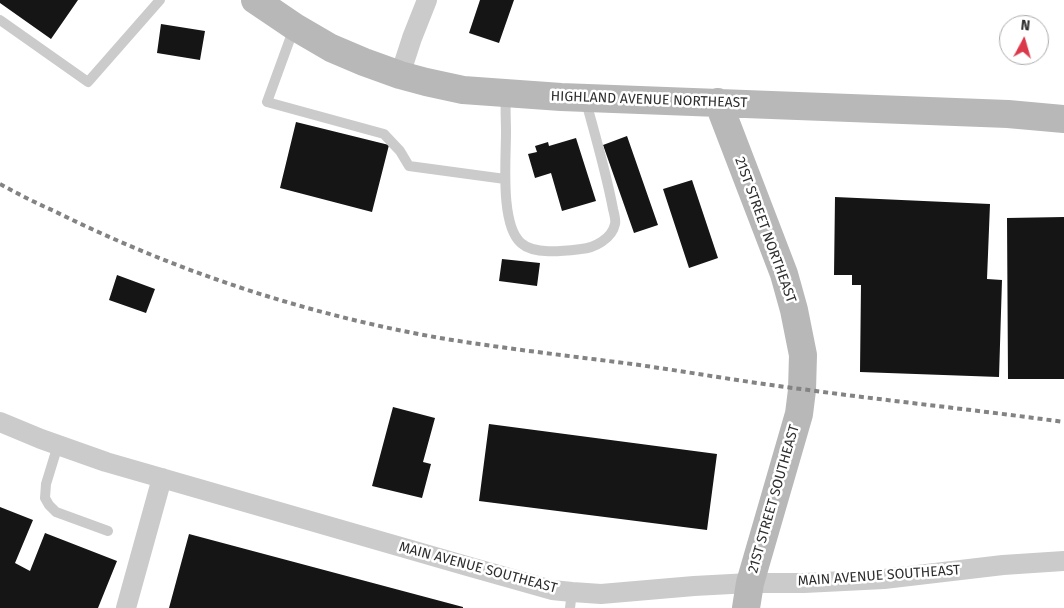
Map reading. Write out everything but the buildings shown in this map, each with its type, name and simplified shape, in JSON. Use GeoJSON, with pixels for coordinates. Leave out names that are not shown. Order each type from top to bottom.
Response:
{"type":"FeatureCollection","features":[{"type":"Feature","properties":{"kind":"main road","name":"HIGHLAND AVENUE NORTHEAST"},"geometry":{"type":"LineString","coordinates":[[255,0],[331,48],[400,75],[463,90],[584,97],[1008,114],[1064,119]]}},
{"type":"Feature","properties":{"kind":"main road","name":"21ST STREET NORTHEAST"},"geometry":{"type":"LineString","coordinates":[[718,102],[784,274],[794,310],[803,355],[802,390]]}},
{"type":"Feature","properties":{"kind":"main road","name":"21ST STREET SOUTHEAST"},"geometry":{"type":"LineString","coordinates":[[748,596],[799,414],[802,390]]}},
{"type":"Feature","properties":{"kind":"street"},"geometry":{"type":"LineString","coordinates":[[400,75],[427,0]]}},
{"type":"Feature","properties":{"kind":"street","name":"MAIN AVENUE SOUTHEAST"},"geometry":{"type":"LineString","coordinates":[[0,422],[106,462],[552,590],[571,600],[601,594],[694,586],[748,596],[804,583],[884,579],[1064,561]]}},
{"type":"Feature","properties":{"kind":"street"},"geometry":{"type":"LineString","coordinates":[[126,608],[162,478]]}},
{"type":"Feature","properties":{"kind":"lane"},"geometry":{"type":"LineString","coordinates":[[0,20],[88,82],[160,0]]}},
{"type":"Feature","properties":{"kind":"lane"},"geometry":{"type":"LineString","coordinates":[[295,27],[266,102],[384,134],[400,151],[409,166],[505,180]]}},
{"type":"Feature","properties":{"kind":"lane"},"geometry":{"type":"LineString","coordinates":[[506,93],[506,204],[514,233],[521,243],[535,250],[576,250],[588,248],[604,241],[616,223],[584,97]]}},
{"type":"Feature","properties":{"kind":"lane"},"geometry":{"type":"LineString","coordinates":[[58,445],[46,484],[45,498],[49,505],[56,512],[108,531]]}},
{"type":"Feature","properties":{"kind":"railway"},"geometry":{"type":"LineString","coordinates":[[0,184],[34,202],[148,254],[246,289],[345,318],[469,343],[632,364],[780,386],[1064,422]]}}]}
